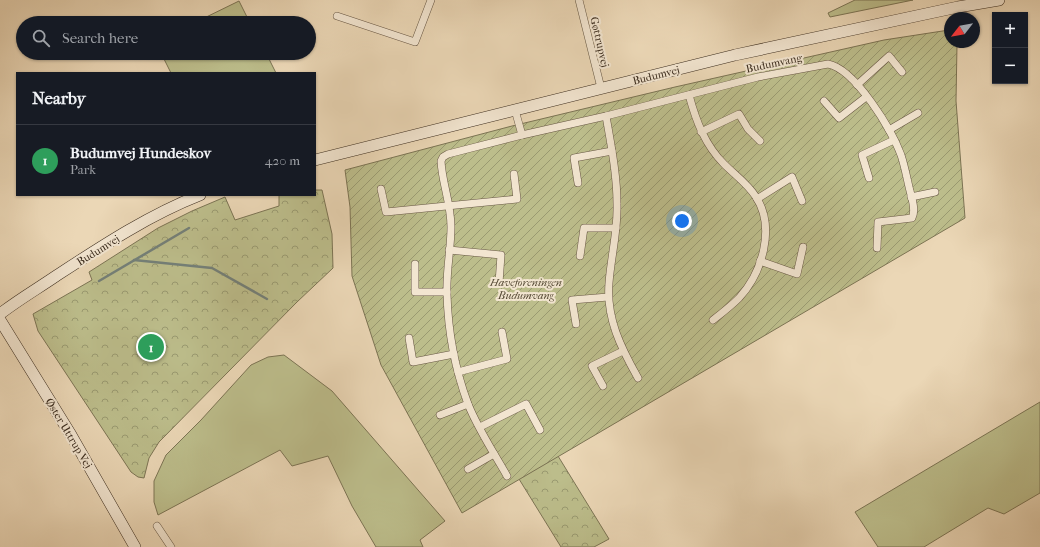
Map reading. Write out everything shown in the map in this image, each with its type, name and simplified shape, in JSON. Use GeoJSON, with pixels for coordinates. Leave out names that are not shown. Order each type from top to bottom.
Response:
{"type":"FeatureCollection","features":[{"type":"Feature","properties":{"kind":"street"},"geometry":{"type":"LineString","coordinates":[[337,16],[415,42],[431,0]]}},
{"type":"Feature","properties":{"kind":"street","name":"Gøttrupvej"},"geometry":{"type":"LineString","coordinates":[[579,0],[601,88]]}},
{"type":"Feature","properties":{"kind":"street","name":"Budumvej"},"geometry":{"type":"LineString","coordinates":[[316,160],[735,55],[958,3],[999,0]]}},
{"type":"Feature","properties":{"kind":"street"},"geometry":{"type":"LineString","coordinates":[[857,85],[889,56],[902,72]]}},
{"type":"Feature","properties":{"kind":"street","name":"Budumvang"},"geometry":{"type":"LineString","coordinates":[[508,476],[494,454],[468,404],[454,354],[448,322],[447,292],[451,227],[450,206],[441,166],[443,157],[448,154],[522,135],[606,116],[758,77],[828,64],[835,65],[857,85],[878,112],[889,130],[901,155],[911,197],[912,218],[878,222],[877,248]]}},
{"type":"Feature","properties":{"kind":"street"},"geometry":{"type":"LineString","coordinates":[[689,95],[701,132],[711,149],[723,163],[752,190],[763,210],[766,227],[765,243],[752,281],[740,297],[713,320]]}},
{"type":"Feature","properties":{"kind":"street"},"geometry":{"type":"LineString","coordinates":[[824,101],[839,118],[866,97]]}},
{"type":"Feature","properties":{"kind":"street"},"geometry":{"type":"LineString","coordinates":[[515,110],[522,135]]}},
{"type":"Feature","properties":{"kind":"street"},"geometry":{"type":"LineString","coordinates":[[889,130],[918,113]]}},
{"type":"Feature","properties":{"kind":"street"},"geometry":{"type":"LineString","coordinates":[[701,132],[739,114],[748,128],[760,141]]}},
{"type":"Feature","properties":{"kind":"street"},"geometry":{"type":"LineString","coordinates":[[606,116],[617,196],[616,228],[610,264],[608,297],[610,315],[615,333],[638,378]]}},
{"type":"Feature","properties":{"kind":"street"},"geometry":{"type":"LineString","coordinates":[[869,178],[862,156],[894,140]]}},
{"type":"Feature","properties":{"kind":"street"},"geometry":{"type":"LineString","coordinates":[[578,183],[574,158],[612,151]]}},
{"type":"Feature","properties":{"kind":"street"},"geometry":{"type":"LineString","coordinates":[[381,189],[386,212],[450,206],[454,204],[517,199],[514,174]]}},
{"type":"Feature","properties":{"kind":"street"},"geometry":{"type":"LineString","coordinates":[[757,199],[792,177],[802,202]]}},
{"type":"Feature","properties":{"kind":"street"},"geometry":{"type":"LineString","coordinates":[[911,197],[935,192]]}},
{"type":"Feature","properties":{"kind":"street","name":"Budumvej"},"geometry":{"type":"LineString","coordinates":[[0,314],[124,233],[177,205],[198,196]]}},
{"type":"Feature","properties":{"kind":"street"},"geometry":{"type":"LineString","coordinates":[[580,256],[584,228],[616,228]]}},
{"type":"Feature","properties":{"kind":"street"},"geometry":{"type":"LineString","coordinates":[[760,261],[797,274],[803,247]]}},
{"type":"Feature","properties":{"kind":"street"},"geometry":{"type":"LineString","coordinates":[[449,250],[501,254],[499,283]]}},
{"type":"Feature","properties":{"kind":"street"},"geometry":{"type":"LineString","coordinates":[[415,264],[415,292],[447,292]]}},
{"type":"Feature","properties":{"kind":"street"},"geometry":{"type":"LineString","coordinates":[[576,324],[572,300],[608,297]]}},
{"type":"Feature","properties":{"kind":"street","name":"Øster Uttrup Vej"},"geometry":{"type":"LineString","coordinates":[[0,320],[72,435],[136,547]]}},
{"type":"Feature","properties":{"kind":"street"},"geometry":{"type":"LineString","coordinates":[[458,372],[508,359],[502,332]]}},
{"type":"Feature","properties":{"kind":"street"},"geometry":{"type":"LineString","coordinates":[[409,338],[413,362],[454,354]]}},
{"type":"Feature","properties":{"kind":"street"},"geometry":{"type":"LineString","coordinates":[[603,386],[592,366],[623,351]]}},
{"type":"Feature","properties":{"kind":"street"},"geometry":{"type":"LineString","coordinates":[[440,415],[468,404]]}},
{"type":"Feature","properties":{"kind":"street"},"geometry":{"type":"LineString","coordinates":[[480,427],[526,404],[540,430]]}},
{"type":"Feature","properties":{"kind":"street"},"geometry":{"type":"LineString","coordinates":[[468,469],[494,454]]}},
{"type":"Feature","properties":{"kind":"street"},"geometry":{"type":"LineString","coordinates":[[157,526],[170,547]]}},
{"type":"Feature","properties":{"kind":"green space"},"geometry":{"type":"Polygon","coordinates":[[[855,0],[913,0],[830,17],[828,13],[855,0]]]}},
{"type":"Feature","properties":{"kind":"green space"},"geometry":{"type":"Polygon","coordinates":[[[239,1],[246,16],[208,16],[239,1]]]}},
{"type":"Feature","properties":{"kind":"green space","name":"Haveforeningen Budumvang"},"geometry":{"type":"Polygon","coordinates":[[[944,31],[944,48],[957,48],[956,101],[965,218],[462,513],[381,365],[352,276],[350,207],[345,170],[512,126],[675,87],[884,40],[944,31]]]}},
{"type":"Feature","properties":{"kind":"green space"},"geometry":{"type":"Polygon","coordinates":[[[164,60],[270,60],[276,72],[170,72],[164,60]]]}},
{"type":"Feature","properties":{"kind":"green space"},"geometry":{"type":"Polygon","coordinates":[[[316,190],[322,190],[332,234],[333,268],[297,302],[159,442],[149,458],[144,478],[138,477],[131,472],[38,331],[33,314],[92,280],[89,272],[158,228],[192,211],[225,197],[235,220],[279,206],[279,196],[316,196],[316,190]]]}},
{"type":"Feature","properties":{"kind":"green space"},"geometry":{"type":"Polygon","coordinates":[[[284,355],[332,391],[445,521],[420,540],[423,547],[376,547],[352,506],[328,456],[292,466],[280,450],[158,515],[154,502],[154,481],[166,455],[201,420],[251,365],[268,357],[284,355]]]}},
{"type":"Feature","properties":{"kind":"green space"},"geometry":{"type":"Polygon","coordinates":[[[1040,402],[1040,493],[1004,514],[988,508],[924,547],[878,547],[855,512],[1040,402]]]}},
{"type":"Feature","properties":{"kind":"green space"},"geometry":{"type":"Polygon","coordinates":[[[558,456],[609,539],[594,547],[561,547],[519,479],[558,456]]]}},
{"type":"Feature","properties":{"kind":"waterway"},"geometry":{"type":"LineString","coordinates":[[99,281],[189,228]]}},
{"type":"Feature","properties":{"kind":"waterway"},"geometry":{"type":"LineString","coordinates":[[134,260],[212,268],[267,299]]}},
{"type":"Feature","properties":{"kind":"place","name":"Budumvej Hundeskov"},"geometry":{"type":"Point","coordinates":[151,347]}}]}
